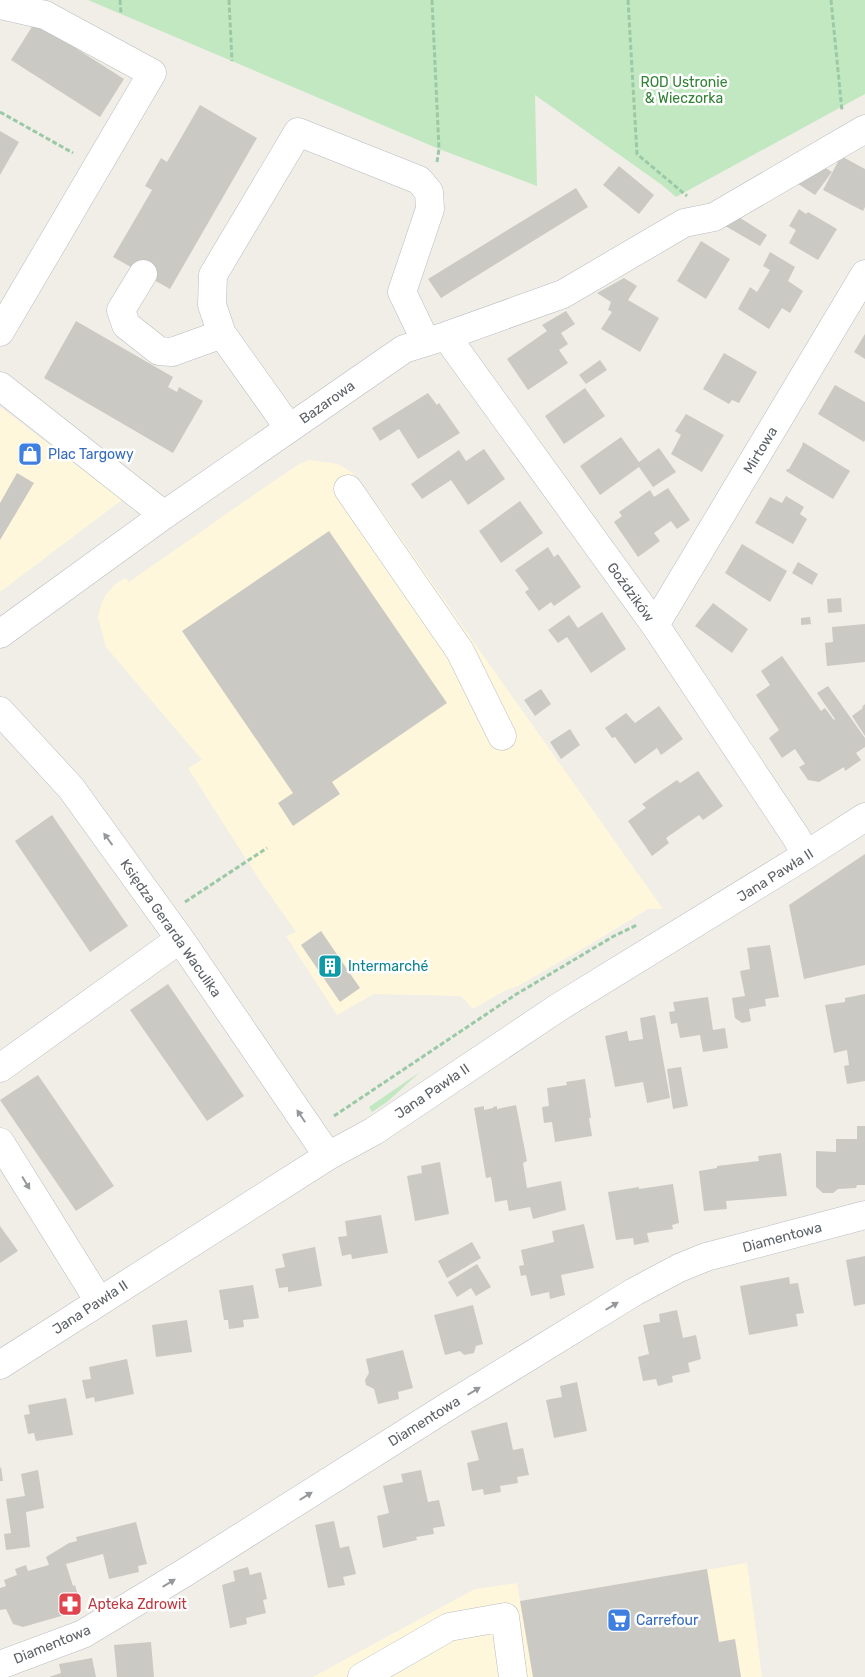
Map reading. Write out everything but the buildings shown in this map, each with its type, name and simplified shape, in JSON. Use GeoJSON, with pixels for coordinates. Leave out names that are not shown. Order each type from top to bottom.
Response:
{"type":"FeatureCollection","features":[{"type":"Feature","properties":{"kind":"street"},"geometry":{"type":"LineString","coordinates":[[0,5],[45,15],[152,73],[0,332]]}},
{"type":"Feature","properties":{"kind":"street","name":"Goździków"},"geometry":{"type":"LineString","coordinates":[[222,334],[212,305],[213,275],[298,132],[419,180],[429,192],[430,210],[402,292],[655,625],[796,837],[806,855]]}},
{"type":"Feature","properties":{"kind":"street","name":"Bazarowa"},"geometry":{"type":"LineString","coordinates":[[0,634],[164,515],[404,348],[436,339],[563,294],[688,212],[714,217],[858,133]]}},
{"type":"Feature","properties":{"kind":"street"},"geometry":{"type":"LineString","coordinates":[[143,274],[122,310],[126,325],[159,351],[166,352],[172,352],[222,334],[289,428]]}},
{"type":"Feature","properties":{"kind":"street","name":"Mirtowa"},"geometry":{"type":"LineString","coordinates":[[655,625],[865,274]]}},
{"type":"Feature","properties":{"kind":"street"},"geometry":{"type":"LineString","coordinates":[[0,386],[164,515]]}},
{"type":"Feature","properties":{"kind":"street"},"geometry":{"type":"LineString","coordinates":[[348,489],[460,651],[502,736]]}},
{"type":"Feature","properties":{"kind":"street","name":"Księdza Gerarda Waculika"},"geometry":{"type":"LineString","coordinates":[[0,711],[71,788],[180,939],[328,1156]]}},
{"type":"Feature","properties":{"kind":"street","name":"Jana Pawła II"},"geometry":{"type":"LineString","coordinates":[[0,1365],[328,1156],[374,1130],[545,1016],[865,817]]}},
{"type":"Feature","properties":{"kind":"street"},"geometry":{"type":"LineString","coordinates":[[0,1068],[180,939]]}},
{"type":"Feature","properties":{"kind":"street"},"geometry":{"type":"LineString","coordinates":[[4,1157],[99,1301]]}},
{"type":"Feature","properties":{"kind":"street","name":"Diamentowa"},"geometry":{"type":"LineString","coordinates":[[0,1665],[83,1634],[184,1573],[458,1400],[634,1292],[678,1268],[706,1257],[865,1215]]}},
{"type":"Feature","properties":{"kind":"street"},"geometry":{"type":"LineString","coordinates":[[362,1677],[448,1627],[505,1617],[513,1677]]}},
{"type":"Feature","properties":{"kind":"path"},"geometry":{"type":"LineString","coordinates":[[120,0],[121,13]]}},
{"type":"Feature","properties":{"kind":"path"},"geometry":{"type":"LineString","coordinates":[[229,0],[232,61]]}},
{"type":"Feature","properties":{"kind":"path"},"geometry":{"type":"LineString","coordinates":[[432,0],[439,148],[436,166]]}},
{"type":"Feature","properties":{"kind":"path"},"geometry":{"type":"LineString","coordinates":[[628,0],[637,154],[688,212]]}},
{"type":"Feature","properties":{"kind":"path"},"geometry":{"type":"LineString","coordinates":[[831,0],[841,107],[858,133]]}},
{"type":"Feature","properties":{"kind":"path"},"geometry":{"type":"LineString","coordinates":[[0,112],[97,167]]}},
{"type":"Feature","properties":{"kind":"path"},"geometry":{"type":"LineString","coordinates":[[163,916],[267,848]]}},
{"type":"Feature","properties":{"kind":"path"},"geometry":{"type":"LineString","coordinates":[[327,1121],[514,995],[614,936],[637,925]]}},
{"type":"Feature","properties":{"kind":"shaded area","name":"Plac Targowy"},"geometry":{"type":"Polygon","coordinates":[[[0,407],[122,500],[0,592],[0,407]]]}},
{"type":"Feature","properties":{"kind":"shaded area"},"geometry":{"type":"Polygon","coordinates":[[[309,460],[338,464],[353,473],[387,518],[663,909],[648,909],[518,986],[504,991],[473,1009],[461,996],[374,994],[337,1015],[286,936],[296,932],[260,881],[188,768],[202,760],[106,647],[98,617],[105,596],[114,585],[125,578],[129,582],[299,464],[309,460]]]}},
{"type":"Feature","properties":{"kind":"shaded area"},"geometry":{"type":"Polygon","coordinates":[[[747,1563],[762,1677],[313,1677],[475,1589],[517,1583],[520,1601],[747,1563]]]}},
{"type":"Feature","properties":{"kind":"green space","name":"ROD Ustronie & Wieczorka"},"geometry":{"type":"Polygon","coordinates":[[[88,0],[865,0],[865,94],[676,197],[662,185],[535,95],[537,186],[439,149],[88,0]]]}},
{"type":"Feature","properties":{"kind":"green space"},"geometry":{"type":"Polygon","coordinates":[[[420,1072],[387,1102],[372,1112],[369,1107],[420,1072]]]}},
{"type":"Feature","properties":{"kind":"place","name":"Plac Targowy"},"geometry":{"type":"Point","coordinates":[30,454]}},
{"type":"Feature","properties":{"kind":"place","name":"Intermarché"},"geometry":{"type":"Point","coordinates":[330,966]}},
{"type":"Feature","properties":{"kind":"place","name":"Apteka Zdrowit"},"geometry":{"type":"Point","coordinates":[70,1604]}},
{"type":"Feature","properties":{"kind":"place","name":"Carrefour"},"geometry":{"type":"Point","coordinates":[619,1620]}}]}
